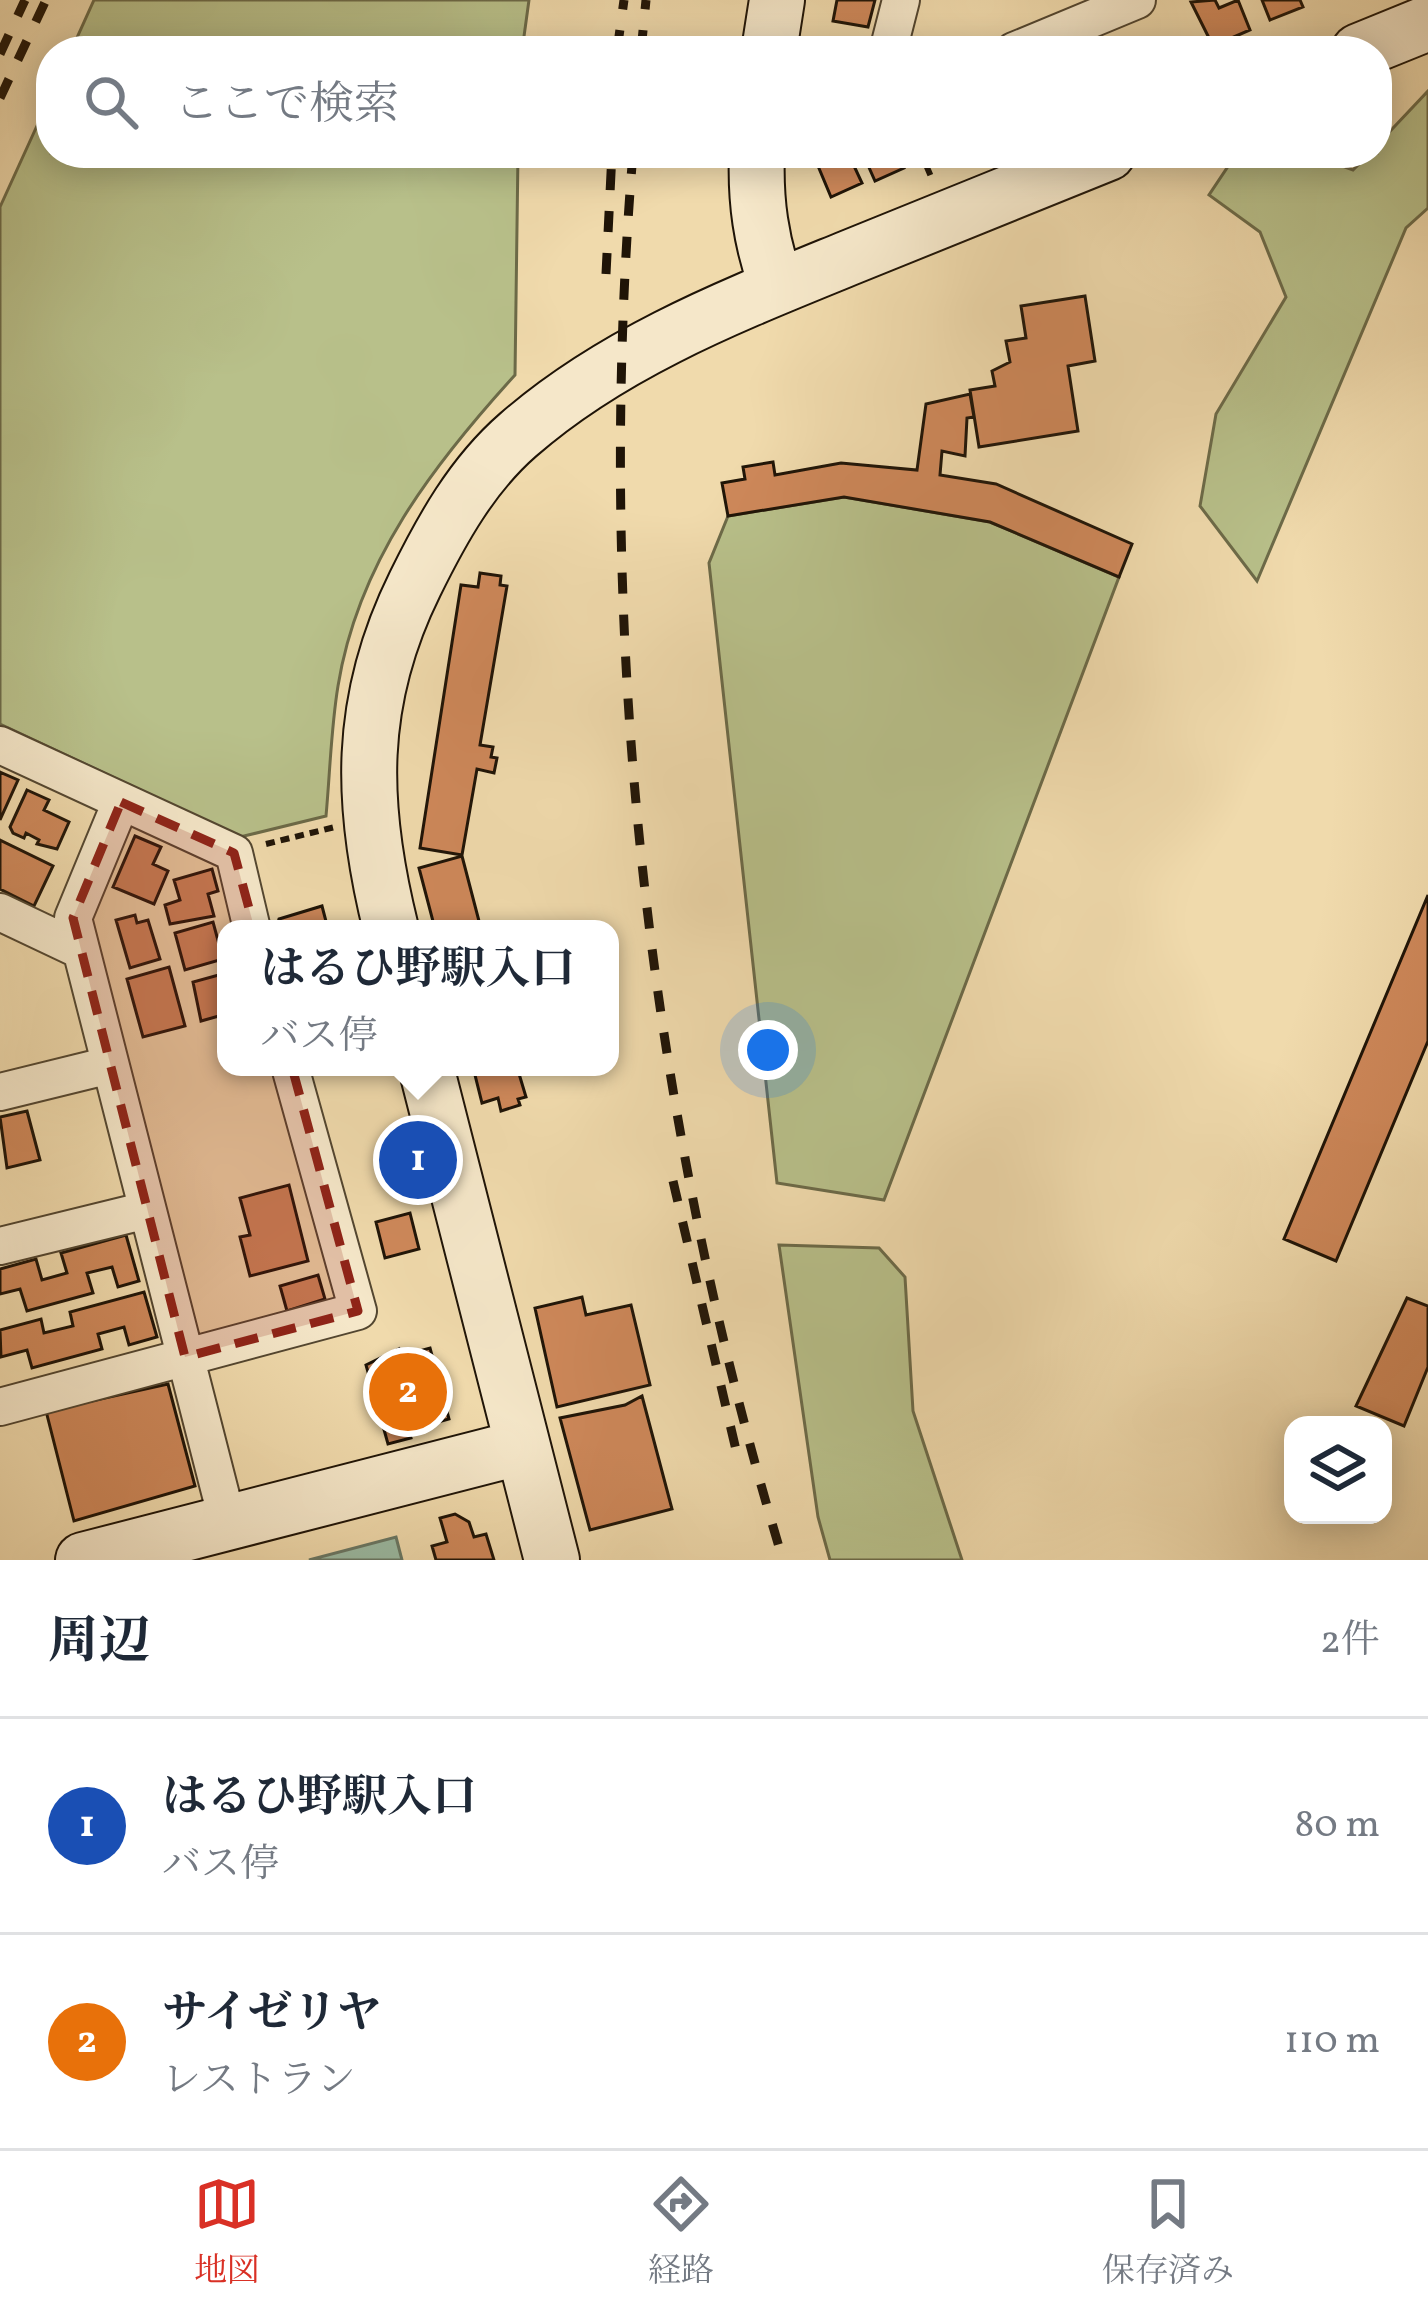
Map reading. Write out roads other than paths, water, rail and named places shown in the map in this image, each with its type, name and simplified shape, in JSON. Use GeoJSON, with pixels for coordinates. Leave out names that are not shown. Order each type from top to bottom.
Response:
{"type":"FeatureCollection","features":[{"type":"Feature","properties":{"kind":"main road"},"geometry":{"type":"LineString","coordinates":[[771,36],[777,0]]}},
{"type":"Feature","properties":{"kind":"main road"},"geometry":{"type":"LineString","coordinates":[[1392,38],[1428,23]]}},
{"type":"Feature","properties":{"kind":"main road"},"geometry":{"type":"LineString","coordinates":[[756,168],[755,196],[764,248],[777,287]]}},
{"type":"Feature","properties":{"kind":"main road"},"geometry":{"type":"LineString","coordinates":[[389,920],[367,818],[367,761],[379,682],[401,612],[437,538],[476,479],[515,437],[611,368],[777,287],[1071,168]]}},
{"type":"Feature","properties":{"kind":"main road"},"geometry":{"type":"LineString","coordinates":[[428,1076],[552,1560]]}},
{"type":"Feature","properties":{"kind":"main road"},"geometry":{"type":"LineString","coordinates":[[82,1560],[522,1447]]}},
{"type":"Feature","properties":{"kind":"street"},"geometry":{"type":"LineString","coordinates":[[892,36],[901,0]]}},
{"type":"Feature","properties":{"kind":"street"},"geometry":{"type":"LineString","coordinates":[[1049,36],[1135,0]]}},
{"type":"Feature","properties":{"kind":"street"},"geometry":{"type":"LineString","coordinates":[[0,745],[234,853],[250,920]]}},
{"type":"Feature","properties":{"kind":"street"},"geometry":{"type":"LineString","coordinates":[[121,802],[74,905],[80,950],[228,1523]]}},
{"type":"Feature","properties":{"kind":"street"},"geometry":{"type":"LineString","coordinates":[[0,912],[80,950]]}},
{"type":"Feature","properties":{"kind":"street"},"geometry":{"type":"LineString","coordinates":[[0,1092],[110,1065]]}},
{"type":"Feature","properties":{"kind":"street"},"geometry":{"type":"LineString","coordinates":[[0,1407],[358,1311],[293,1076]]}},
{"type":"Feature","properties":{"kind":"street"},"geometry":{"type":"LineString","coordinates":[[0,1246],[147,1210]]}},
{"type":"Feature","properties":{"kind":"railway"},"geometry":{"type":"LineString","coordinates":[[0,54],[25,0]]}},
{"type":"Feature","properties":{"kind":"railway"},"geometry":{"type":"LineString","coordinates":[[0,98],[46,0]]}},
{"type":"Feature","properties":{"kind":"railway"},"geometry":{"type":"LineString","coordinates":[[619,36],[624,0]]}},
{"type":"Feature","properties":{"kind":"railway"},"geometry":{"type":"LineString","coordinates":[[642,36],[646,0]]}},
{"type":"Feature","properties":{"kind":"railway"},"geometry":{"type":"LineString","coordinates":[[606,274],[611,168]]}},
{"type":"Feature","properties":{"kind":"railway"},"geometry":{"type":"LineString","coordinates":[[632,168],[623,330],[621,508],[627,686],[642,864],[665,1041],[696,1216],[736,1389],[783,1560]]}},
{"type":"Feature","properties":{"kind":"railway"},"geometry":{"type":"LineString","coordinates":[[673,1181],[740,1467]]}},
{"type":"Feature","properties":{"kind":"place","name":"はるひ野駅入口"},"geometry":{"type":"Point","coordinates":[418,1160]}},
{"type":"Feature","properties":{"kind":"place","name":"サイゼリヤ"},"geometry":{"type":"Point","coordinates":[408,1392]}}]}
